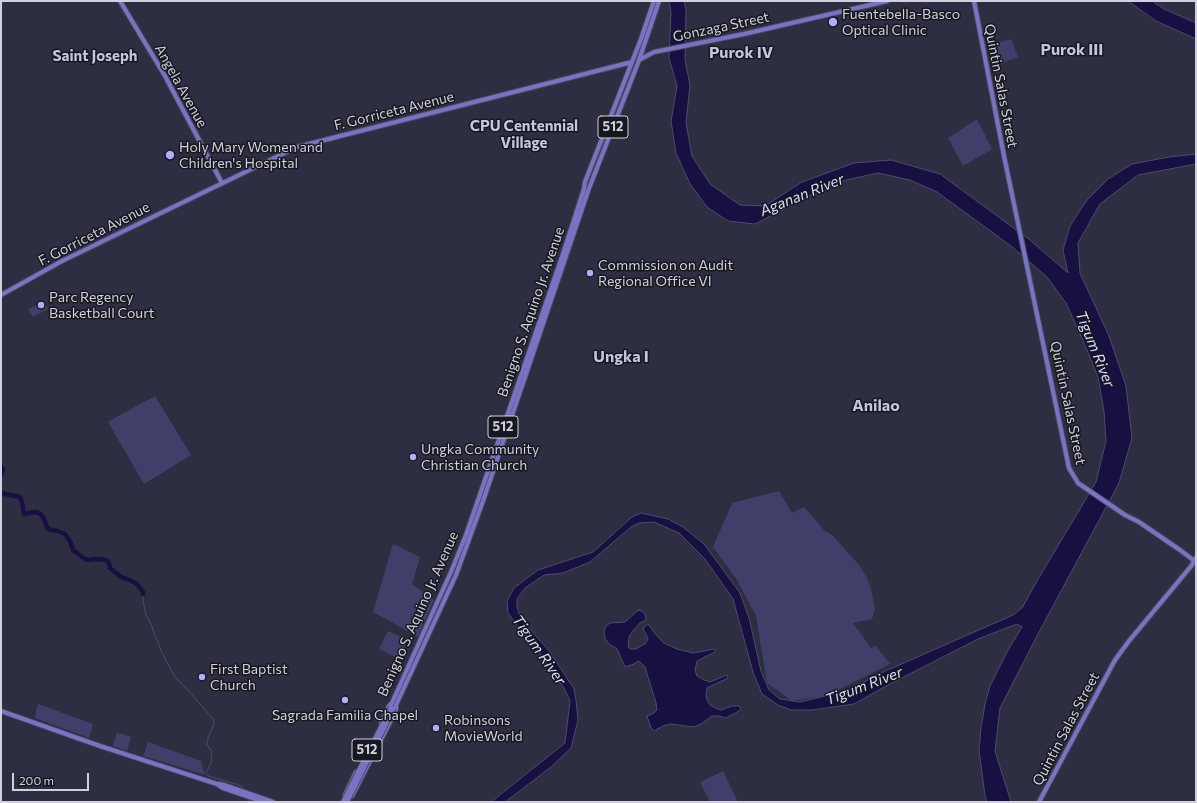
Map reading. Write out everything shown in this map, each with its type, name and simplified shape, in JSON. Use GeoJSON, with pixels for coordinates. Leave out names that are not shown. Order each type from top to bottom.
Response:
{"type":"FeatureCollection","features":[{"type":"Feature","properties":{"kind":"main road","name":"Angela Avenue"},"geometry":{"type":"LineString","coordinates":[[120,1],[167,80],[222,183]]}},
{"type":"Feature","properties":{"kind":"main road","name":"Benigno S. Aquino Jr. Avenue"},"geometry":{"type":"LineString","coordinates":[[342,802],[389,706],[393,706],[416,664],[456,575],[564,255],[638,62],[654,1]]}},
{"type":"Feature","properties":{"kind":"main road","name":"Benigno S. Aquino Jr. Avenue"},"geometry":{"type":"LineString","coordinates":[[564,255],[585,182],[632,62],[644,40],[659,1]]}},
{"type":"Feature","properties":{"kind":"main road","name":"Gonzaga Street"},"geometry":{"type":"LineString","coordinates":[[654,52],[887,1]]}},
{"type":"Feature","properties":{"kind":"main road","name":"Quintin Salas Street"},"geometry":{"type":"LineString","coordinates":[[974,1],[1004,156],[1068,463],[1073,475],[1081,486],[1114,509],[1139,522],[1195,559],[1192,565],[1115,660],[1039,802]]}},
{"type":"Feature","properties":{"kind":"main road"},"geometry":{"type":"LineString","coordinates":[[644,40],[644,49],[648,52],[654,52]]}},
{"type":"Feature","properties":{"kind":"main road"},"geometry":{"type":"LineString","coordinates":[[638,62],[640,59],[654,52]]}},
{"type":"Feature","properties":{"kind":"main road","name":"F. Gorriceta Avenue"},"geometry":{"type":"LineString","coordinates":[[1,295],[62,261],[297,147],[632,62]]}},
{"type":"Feature","properties":{"kind":"main road"},"geometry":{"type":"LineString","coordinates":[[625,64],[629,64],[630,67]]}},
{"type":"Feature","properties":{"kind":"main road"},"geometry":{"type":"LineString","coordinates":[[613,110],[615,114],[619,113]]}},
{"type":"Feature","properties":{"kind":"main road"},"geometry":{"type":"LineString","coordinates":[[580,199],[585,201]]}},
{"type":"Feature","properties":{"kind":"main road","name":"Benigno S. Aquino Jr. Avenue"},"geometry":{"type":"LineString","coordinates":[[348,802],[396,709],[393,706],[411,662],[468,536]]}},
{"type":"Feature","properties":{"kind":"main road"},"geometry":{"type":"LineString","coordinates":[[411,662],[416,664]]}},
{"type":"Feature","properties":{"kind":"main road","name":"512"},"geometry":{"type":"LineString","coordinates":[[342,802],[393,706]]}},
{"type":"Feature","properties":{"kind":"main road","name":"512"},"geometry":{"type":"LineString","coordinates":[[348,802],[393,706]]}},
{"type":"Feature","properties":{"kind":"main road"},"geometry":{"type":"LineString","coordinates":[[1,712],[109,749],[273,802]]}},
{"type":"Feature","properties":{"kind":"main road"},"geometry":{"type":"LineString","coordinates":[[357,769],[364,773]]}},
{"type":"Feature","properties":{"kind":"main road"},"geometry":{"type":"LineString","coordinates":[[247,794],[264,802]]}},
{"type":"Feature","properties":{"kind":"shaded area"},"geometry":{"type":"Polygon","coordinates":[[[1011,39],[1018,57],[1000,64],[994,44],[1011,39]]]}},
{"type":"Feature","properties":{"kind":"shaded area"},"geometry":{"type":"Polygon","coordinates":[[[977,119],[992,149],[963,166],[948,138],[977,119]]]}},
{"type":"Feature","properties":{"kind":"shaded area","name":"Parc Regency Basketball Court"},"geometry":{"type":"Polygon","coordinates":[[[44,301],[48,309],[33,317],[28,309],[44,301]]]}},
{"type":"Feature","properties":{"kind":"shaded area"},"geometry":{"type":"Polygon","coordinates":[[[155,396],[191,455],[144,484],[108,422],[155,396]]]}},
{"type":"Feature","properties":{"kind":"shaded area"},"geometry":{"type":"Polygon","coordinates":[[[779,491],[792,513],[804,507],[824,530],[832,535],[860,566],[868,580],[875,610],[872,619],[853,623],[871,648],[876,646],[890,664],[826,696],[792,701],[767,683],[756,616],[737,580],[713,547],[732,503],[779,491]]]}},
{"type":"Feature","properties":{"kind":"shaded area"},"geometry":{"type":"Polygon","coordinates":[[[393,544],[420,557],[412,584],[434,600],[418,637],[373,612],[393,544]]]}},
{"type":"Feature","properties":{"kind":"shaded area"},"geometry":{"type":"Polygon","coordinates":[[[388,631],[408,640],[399,659],[379,649],[388,631]]]}},
{"type":"Feature","properties":{"kind":"shaded area"},"geometry":{"type":"Polygon","coordinates":[[[38,704],[93,724],[89,738],[35,718],[38,704]]]}},
{"type":"Feature","properties":{"kind":"shaded area"},"geometry":{"type":"Polygon","coordinates":[[[117,732],[131,737],[127,751],[113,746],[117,732]]]}},
{"type":"Feature","properties":{"kind":"shaded area"},"geometry":{"type":"Polygon","coordinates":[[[148,742],[201,761],[205,775],[143,756],[148,742]]]}},
{"type":"Feature","properties":{"kind":"shaded area"},"geometry":{"type":"Polygon","coordinates":[[[723,771],[738,802],[710,802],[700,782],[723,771]]]}},
{"type":"Feature","properties":{"kind":"water"},"geometry":{"type":"Polygon","coordinates":[[[669,1],[684,1],[686,10],[685,60],[690,85],[686,123],[692,156],[710,184],[740,205],[765,206],[802,182],[854,163],[891,160],[940,174],[1030,240],[1068,273],[1063,250],[1070,226],[1087,200],[1108,179],[1132,164],[1169,157],[1196,154],[1196,164],[1138,175],[1100,204],[1078,243],[1080,273],[1109,336],[1126,386],[1132,438],[1119,483],[1000,708],[995,751],[1011,802],[987,802],[979,750],[985,704],[990,686],[1008,650],[1022,627],[1017,624],[978,639],[854,704],[812,710],[791,710],[778,705],[762,694],[753,672],[733,599],[705,559],[679,533],[654,522],[639,523],[631,527],[590,562],[563,573],[544,575],[525,588],[517,599],[517,607],[521,619],[550,652],[574,689],[578,720],[571,748],[551,767],[505,802],[491,802],[565,743],[570,701],[564,688],[536,648],[508,613],[507,601],[514,588],[538,570],[593,552],[632,517],[641,513],[668,519],[683,527],[704,544],[740,593],[749,618],[761,671],[769,690],[780,699],[800,702],[847,691],[881,673],[1013,615],[1022,608],[1096,482],[1106,441],[1104,411],[1098,377],[1066,303],[1047,277],[1011,246],[937,192],[910,180],[878,173],[846,180],[807,197],[755,224],[728,221],[707,207],[690,184],[676,153],[671,121],[677,86],[669,58],[671,12],[669,1]]]}},
{"type":"Feature","properties":{"kind":"water"},"geometry":{"type":"Polygon","coordinates":[[[1128,1],[1152,1],[1164,9],[1196,23],[1196,39],[1156,21],[1128,1]]]}},
{"type":"Feature","properties":{"kind":"water"},"geometry":{"type":"Polygon","coordinates":[[[639,610],[645,614],[646,620],[640,623],[632,632],[629,637],[628,647],[630,649],[636,649],[646,643],[648,639],[643,628],[648,624],[664,643],[677,649],[693,653],[714,649],[715,652],[697,661],[695,670],[697,676],[710,682],[727,675],[728,678],[707,688],[707,700],[710,705],[715,708],[721,710],[732,706],[739,706],[741,708],[739,711],[726,718],[712,716],[694,727],[671,724],[654,731],[651,728],[647,716],[657,710],[645,667],[638,661],[625,667],[617,649],[608,643],[605,638],[604,631],[606,626],[610,623],[625,622],[639,610]]]}},
{"type":"Feature","properties":{"kind":"waterway"},"geometry":{"type":"LineString","coordinates":[[1,466],[3,470],[1,475]]}},
{"type":"Feature","properties":{"kind":"waterway"},"geometry":{"type":"LineString","coordinates":[[1,493],[20,497],[24,514],[35,512],[39,513],[43,517],[48,529],[65,534],[70,541],[73,550],[88,560],[106,560],[109,563],[110,568],[121,577],[138,585],[143,594]]}},
{"type":"Feature","properties":{"kind":"waterway"},"geometry":{"type":"LineString","coordinates":[[143,594],[146,615],[162,653],[175,677],[213,719],[214,724],[207,744],[212,752],[211,763],[206,773],[208,776],[243,787],[244,790]]}},
{"type":"Feature","properties":{"kind":"waterway"},"geometry":{"type":"LineString","coordinates":[[248,798],[249,802]]}},
{"type":"Feature","properties":{"kind":"place","name":"Fuentebella-Basco Optical Clinic"},"geometry":{"type":"Point","coordinates":[833,22]}},
{"type":"Feature","properties":{"kind":"place","name":"Holy Mary Women and Children's Hospital"},"geometry":{"type":"Point","coordinates":[170,155]}},
{"type":"Feature","properties":{"kind":"place","name":"Commission on Audit Regional Office VI"},"geometry":{"type":"Point","coordinates":[590,273]}},
{"type":"Feature","properties":{"kind":"place","name":"Parc Regency Basketball Court"},"geometry":{"type":"Point","coordinates":[41,305]}},
{"type":"Feature","properties":{"kind":"place","name":"Ungka Community Christian Church"},"geometry":{"type":"Point","coordinates":[413,457]}},
{"type":"Feature","properties":{"kind":"place","name":"First Baptist Church"},"geometry":{"type":"Point","coordinates":[202,677]}},
{"type":"Feature","properties":{"kind":"place","name":"Sagrada Familia Chapel"},"geometry":{"type":"Point","coordinates":[345,700]}},
{"type":"Feature","properties":{"kind":"place","name":"Robinsons MovieWorld"},"geometry":{"type":"Point","coordinates":[436,728]}},
{"type":"Feature","properties":{"kind":"district","name":"Purok III"},"geometry":{"type":"Point","coordinates":[1072,50]}},
{"type":"Feature","properties":{"kind":"district","name":"Purok IV"},"geometry":{"type":"Point","coordinates":[741,53]}},
{"type":"Feature","properties":{"kind":"district","name":"Saint Joseph"},"geometry":{"type":"Point","coordinates":[95,56]}},
{"type":"Feature","properties":{"kind":"district","name":"CPU Centennial Village"},"geometry":{"type":"Point","coordinates":[524,134]}},
{"type":"Feature","properties":{"kind":"district","name":"Ungka I"},"geometry":{"type":"Point","coordinates":[621,357]}},
{"type":"Feature","properties":{"kind":"district","name":"Anilao"},"geometry":{"type":"Point","coordinates":[876,406]}},
{"type":"Feature","properties":{"kind":"water label","name":"Aganan River"},"geometry":{"type":"Point","coordinates":[802,195]}},
{"type":"Feature","properties":{"kind":"water label","name":"Tigum River"},"geometry":{"type":"Point","coordinates":[1095,349]}},
{"type":"Feature","properties":{"kind":"water label","name":"Tigum River"},"geometry":{"type":"Point","coordinates":[539,650]}},
{"type":"Feature","properties":{"kind":"water label","name":"Tigum River"},"geometry":{"type":"Point","coordinates":[864,686]}}]}
